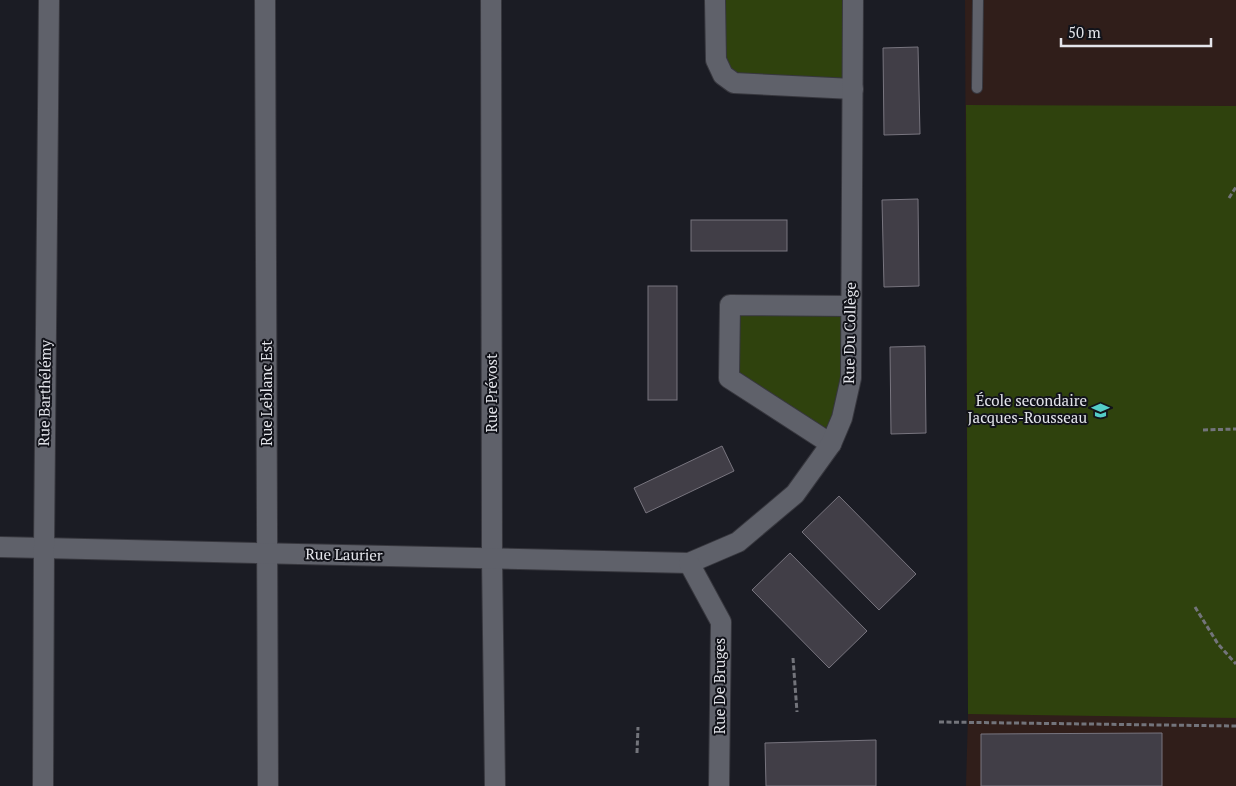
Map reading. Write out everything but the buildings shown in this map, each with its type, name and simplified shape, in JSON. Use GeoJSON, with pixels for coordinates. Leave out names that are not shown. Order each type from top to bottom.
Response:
{"type":"FeatureCollection","features":[{"type":"Feature","properties":{"kind":"street","name":"Rue Barthélémy"},"geometry":{"type":"LineString","coordinates":[[43,786],[49,0]]}},
{"type":"Feature","properties":{"kind":"street","name":"Rue Leblanc Est"},"geometry":{"type":"LineString","coordinates":[[265,0],[268,786]]}},
{"type":"Feature","properties":{"kind":"street","name":"Rue Prévost"},"geometry":{"type":"LineString","coordinates":[[491,0],[492,558],[495,786]]}},
{"type":"Feature","properties":{"kind":"street"},"geometry":{"type":"LineString","coordinates":[[715,0],[716,60],[723,75],[734,83],[853,89]]}},
{"type":"Feature","properties":{"kind":"street","name":"Rue Du Collège"},"geometry":{"type":"LineString","coordinates":[[689,563],[738,542],[795,494],[831,444],[842,418],[851,378],[853,0]]}},
{"type":"Feature","properties":{"kind":"street"},"geometry":{"type":"LineString","coordinates":[[831,444],[729,378],[730,305],[851,306]]}},
{"type":"Feature","properties":{"kind":"street","name":"Rue Laurier"},"geometry":{"type":"LineString","coordinates":[[0,547],[689,563]]}},
{"type":"Feature","properties":{"kind":"street","name":"Rue De Bruges"},"geometry":{"type":"LineString","coordinates":[[689,563],[721,622],[719,786]]}},
{"type":"Feature","properties":{"kind":"lane"},"geometry":{"type":"LineString","coordinates":[[977,88],[978,0]]}},
{"type":"Feature","properties":{"kind":"path"},"geometry":{"type":"LineString","coordinates":[[1229,198],[1236,187]]}},
{"type":"Feature","properties":{"kind":"path"},"geometry":{"type":"LineString","coordinates":[[1203,430],[1236,429]]}},
{"type":"Feature","properties":{"kind":"path"},"geometry":{"type":"LineString","coordinates":[[1195,607],[1218,644],[1236,664]]}},
{"type":"Feature","properties":{"kind":"path"},"geometry":{"type":"LineString","coordinates":[[793,658],[797,712]]}},
{"type":"Feature","properties":{"kind":"path"},"geometry":{"type":"LineString","coordinates":[[939,722],[1236,726]]}},
{"type":"Feature","properties":{"kind":"path"},"geometry":{"type":"LineString","coordinates":[[637,753],[638,727]]}},
{"type":"Feature","properties":{"kind":"shaded area","name":"École secondaire Jacques-Rousseau"},"geometry":{"type":"Polygon","coordinates":[[[965,0],[1236,0],[1236,786],[966,786],[968,714],[965,0]]]}},
{"type":"Feature","properties":{"kind":"green space"},"geometry":{"type":"Polygon","coordinates":[[[715,0],[853,0],[853,89],[723,75],[715,0]]]}},
{"type":"Feature","properties":{"kind":"green space","name":"École secondaire Jacques-Rousseau"},"geometry":{"type":"Polygon","coordinates":[[[966,105],[1236,106],[1236,718],[968,714],[966,105]]]}},
{"type":"Feature","properties":{"kind":"green space"},"geometry":{"type":"Polygon","coordinates":[[[730,305],[851,306],[851,378],[831,444],[729,378],[730,305]]]}},
{"type":"Feature","properties":{"kind":"place","name":"École secondaire Jacques-Rousseau"},"geometry":{"type":"Point","coordinates":[1101,410]}}]}
